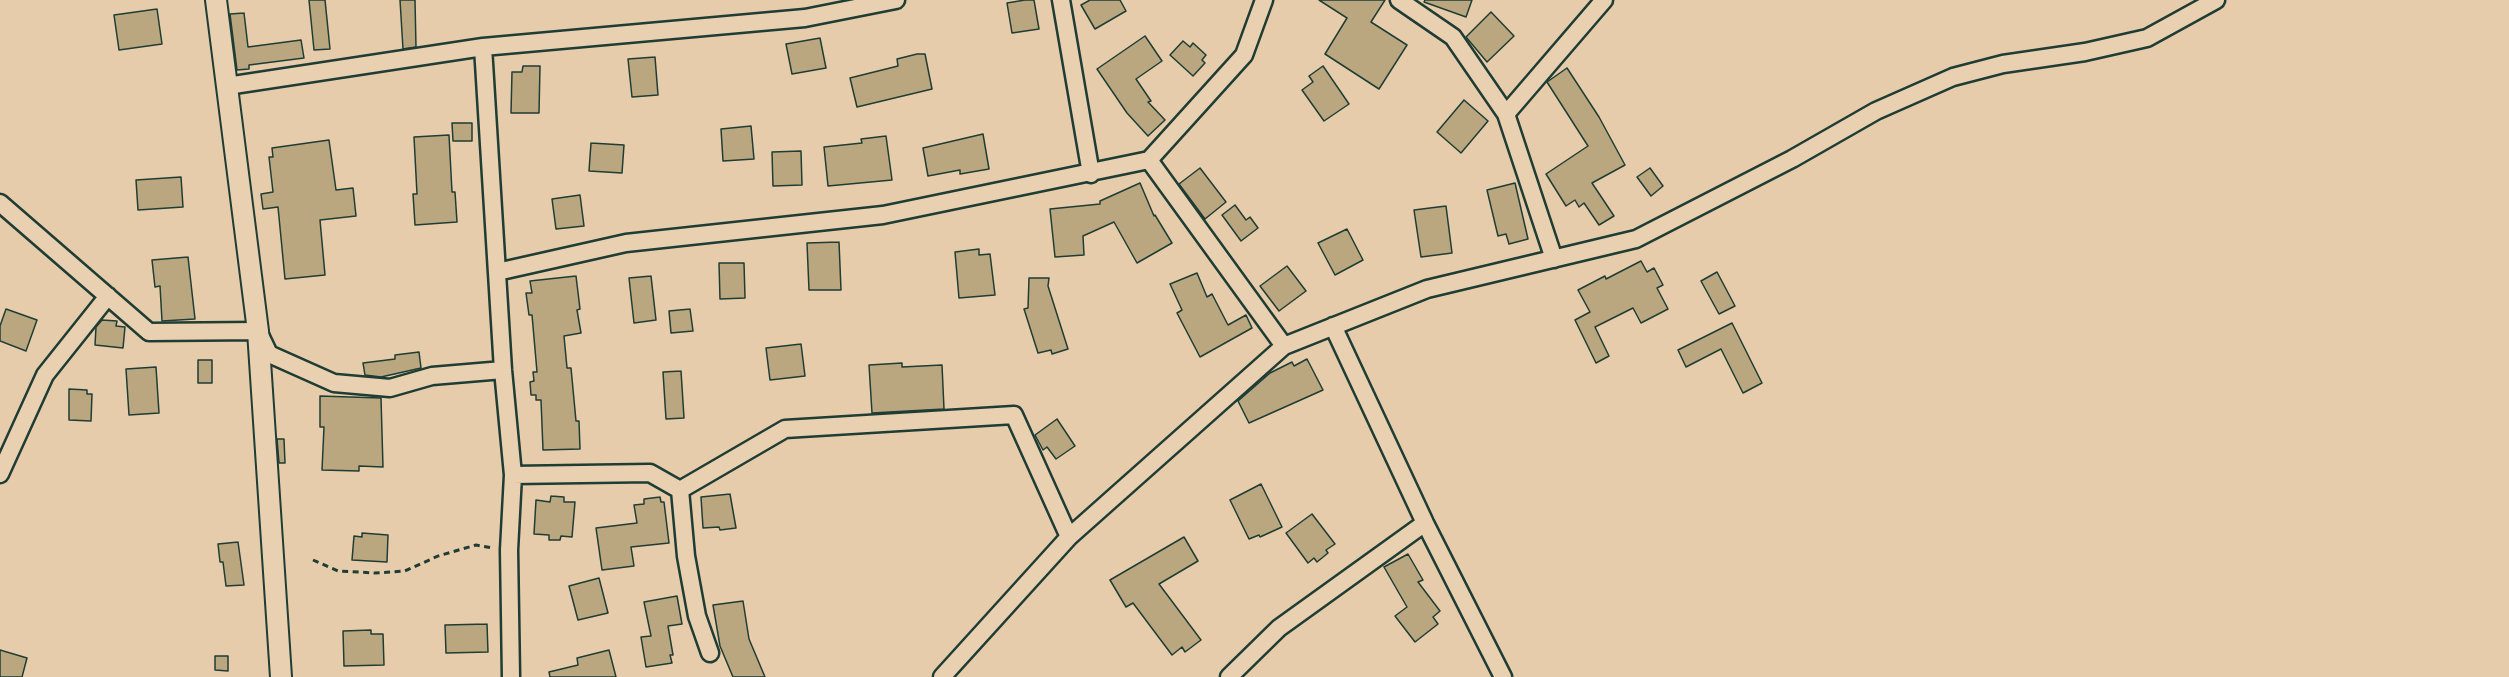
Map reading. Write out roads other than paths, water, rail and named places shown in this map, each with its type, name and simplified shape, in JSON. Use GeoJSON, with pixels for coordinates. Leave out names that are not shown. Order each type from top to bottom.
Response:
{"type":"FeatureCollection","features":[{"type":"Feature","properties":{"kind":"street"},"geometry":{"type":"LineString","coordinates":[[216,0],[258,331],[281,677]]}},
{"type":"Feature","properties":{"kind":"street"},"geometry":{"type":"LineString","coordinates":[[227,86],[483,47],[805,18],[896,0]]}},
{"type":"Feature","properties":{"kind":"street"},"geometry":{"type":"LineString","coordinates":[[1061,0],[1091,174]]}},
{"type":"Feature","properties":{"kind":"street"},"geometry":{"type":"LineString","coordinates":[[497,272],[626,243],[883,215],[1091,174],[1149,160],[1244,55],[1264,0]]}},
{"type":"Feature","properties":{"kind":"street"},"geometry":{"type":"LineString","coordinates":[[1399,0],[1453,37],[1506,114],[1554,259]]}},
{"type":"Feature","properties":{"kind":"street"},"geometry":{"type":"LineString","coordinates":[[1506,114],[1605,0]]}},
{"type":"Feature","properties":{"kind":"street"},"geometry":{"type":"LineString","coordinates":[[942,677],[1069,537],[1284,346],[1427,289],[1636,239],[1792,159],[1876,111],[1953,77],[2003,64],[2085,52],[2147,38],[2216,0]]}},
{"type":"Feature","properties":{"kind":"street"},"geometry":{"type":"LineString","coordinates":[[483,47],[503,370],[513,475],[509,550],[511,677]]}},
{"type":"Feature","properties":{"kind":"street"},"geometry":{"type":"LineString","coordinates":[[1149,160],[1284,346]]}},
{"type":"Feature","properties":{"kind":"street"},"geometry":{"type":"LineString","coordinates":[[0,203],[149,332],[258,331]]}},
{"type":"Feature","properties":{"kind":"street"},"geometry":{"type":"LineString","coordinates":[[0,474],[45,375],[108,297]]}},
{"type":"Feature","properties":{"kind":"street"},"geometry":{"type":"LineString","coordinates":[[1333,326],[1425,523],[1503,677]]}},
{"type":"Feature","properties":{"kind":"street"},"geometry":{"type":"LineString","coordinates":[[258,331],[269,354],[334,383],[390,388],[432,376],[503,370]]}},
{"type":"Feature","properties":{"kind":"street"},"geometry":{"type":"LineString","coordinates":[[680,490],[785,429],[1014,415],[1069,537]]}},
{"type":"Feature","properties":{"kind":"street"},"geometry":{"type":"LineString","coordinates":[[513,475],[650,473],[680,490]]}},
{"type":"Feature","properties":{"kind":"street"},"geometry":{"type":"LineString","coordinates":[[680,490],[697,616],[710,653]]}},
{"type":"Feature","properties":{"kind":"street"},"geometry":{"type":"LineString","coordinates":[[1229,677],[1279,628],[1425,523]]}}]}
